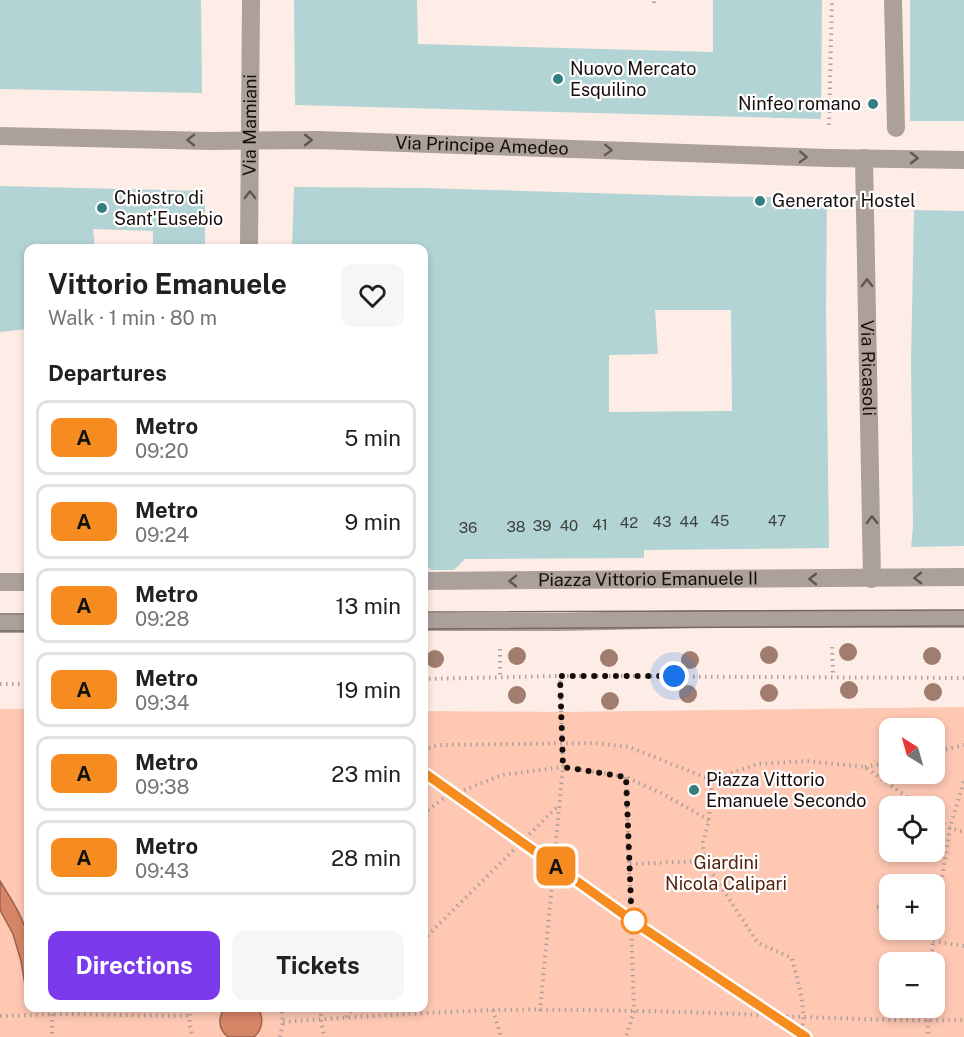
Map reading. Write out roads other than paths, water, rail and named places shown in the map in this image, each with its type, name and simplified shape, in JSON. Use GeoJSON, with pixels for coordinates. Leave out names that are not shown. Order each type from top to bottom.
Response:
{"type":"FeatureCollection","features":[{"type":"Feature","properties":{"kind":"street","name":"Via Mamiani"},"geometry":{"type":"LineString","coordinates":[[249,244],[251,0]]}},
{"type":"Feature","properties":{"kind":"street"},"geometry":{"type":"LineString","coordinates":[[893,0],[896,128]]}},
{"type":"Feature","properties":{"kind":"street","name":"Via Principe Amedeo"},"geometry":{"type":"LineString","coordinates":[[0,136],[250,141],[318,140],[964,160]]}},
{"type":"Feature","properties":{"kind":"street","name":"Via Ricasoli"},"geometry":{"type":"LineString","coordinates":[[864,158],[872,579]]}},
{"type":"Feature","properties":{"kind":"street"},"geometry":{"type":"LineString","coordinates":[[872,579],[964,578]]}},
{"type":"Feature","properties":{"kind":"street","name":"Piazza Vittorio Emanuele II"},"geometry":{"type":"LineString","coordinates":[[428,581],[872,579]]}},
{"type":"Feature","properties":{"kind":"street"},"geometry":{"type":"LineString","coordinates":[[0,582],[24,582]]}},
{"type":"Feature","properties":{"kind":"street"},"geometry":{"type":"LineString","coordinates":[[428,622],[964,619]]}},
{"type":"Feature","properties":{"kind":"street"},"geometry":{"type":"LineString","coordinates":[[0,624],[24,624]]}},
{"type":"Feature","properties":{"kind":"tram line"},"geometry":{"type":"LineString","coordinates":[[428,612],[964,610]]}},
{"type":"Feature","properties":{"kind":"tram line"},"geometry":{"type":"LineString","coordinates":[[0,614],[24,614]]}},
{"type":"Feature","properties":{"kind":"tram line"},"geometry":{"type":"LineString","coordinates":[[428,629],[964,626]]}},
{"type":"Feature","properties":{"kind":"tram line"},"geometry":{"type":"LineString","coordinates":[[0,631],[24,631]]}},
{"type":"Feature","properties":{"kind":"metro line","name":"A"},"geometry":{"type":"LineString","coordinates":[[428,776],[640,926],[806,1037]]}},
{"type":"Feature","properties":{"kind":"place","name":"Nuovo Mercato Esquilino"},"geometry":{"type":"Point","coordinates":[558,79]}},
{"type":"Feature","properties":{"kind":"place","name":"Ninfeo romano"},"geometry":{"type":"Point","coordinates":[873,104]}},
{"type":"Feature","properties":{"kind":"place","name":"Generator Hostel"},"geometry":{"type":"Point","coordinates":[760,201]}},
{"type":"Feature","properties":{"kind":"place","name":"Chiostro di Sant'Eusebio"},"geometry":{"type":"Point","coordinates":[102,208]}},
{"type":"Feature","properties":{"kind":"place","name":"Piazza Vittorio Emanuele Secondo"},"geometry":{"type":"Point","coordinates":[694,790]}},
{"type":"Feature","properties":{"kind":"park label","name":"Giardini Nicola Calipari"},"geometry":{"type":"Point","coordinates":[726,873]}}]}
